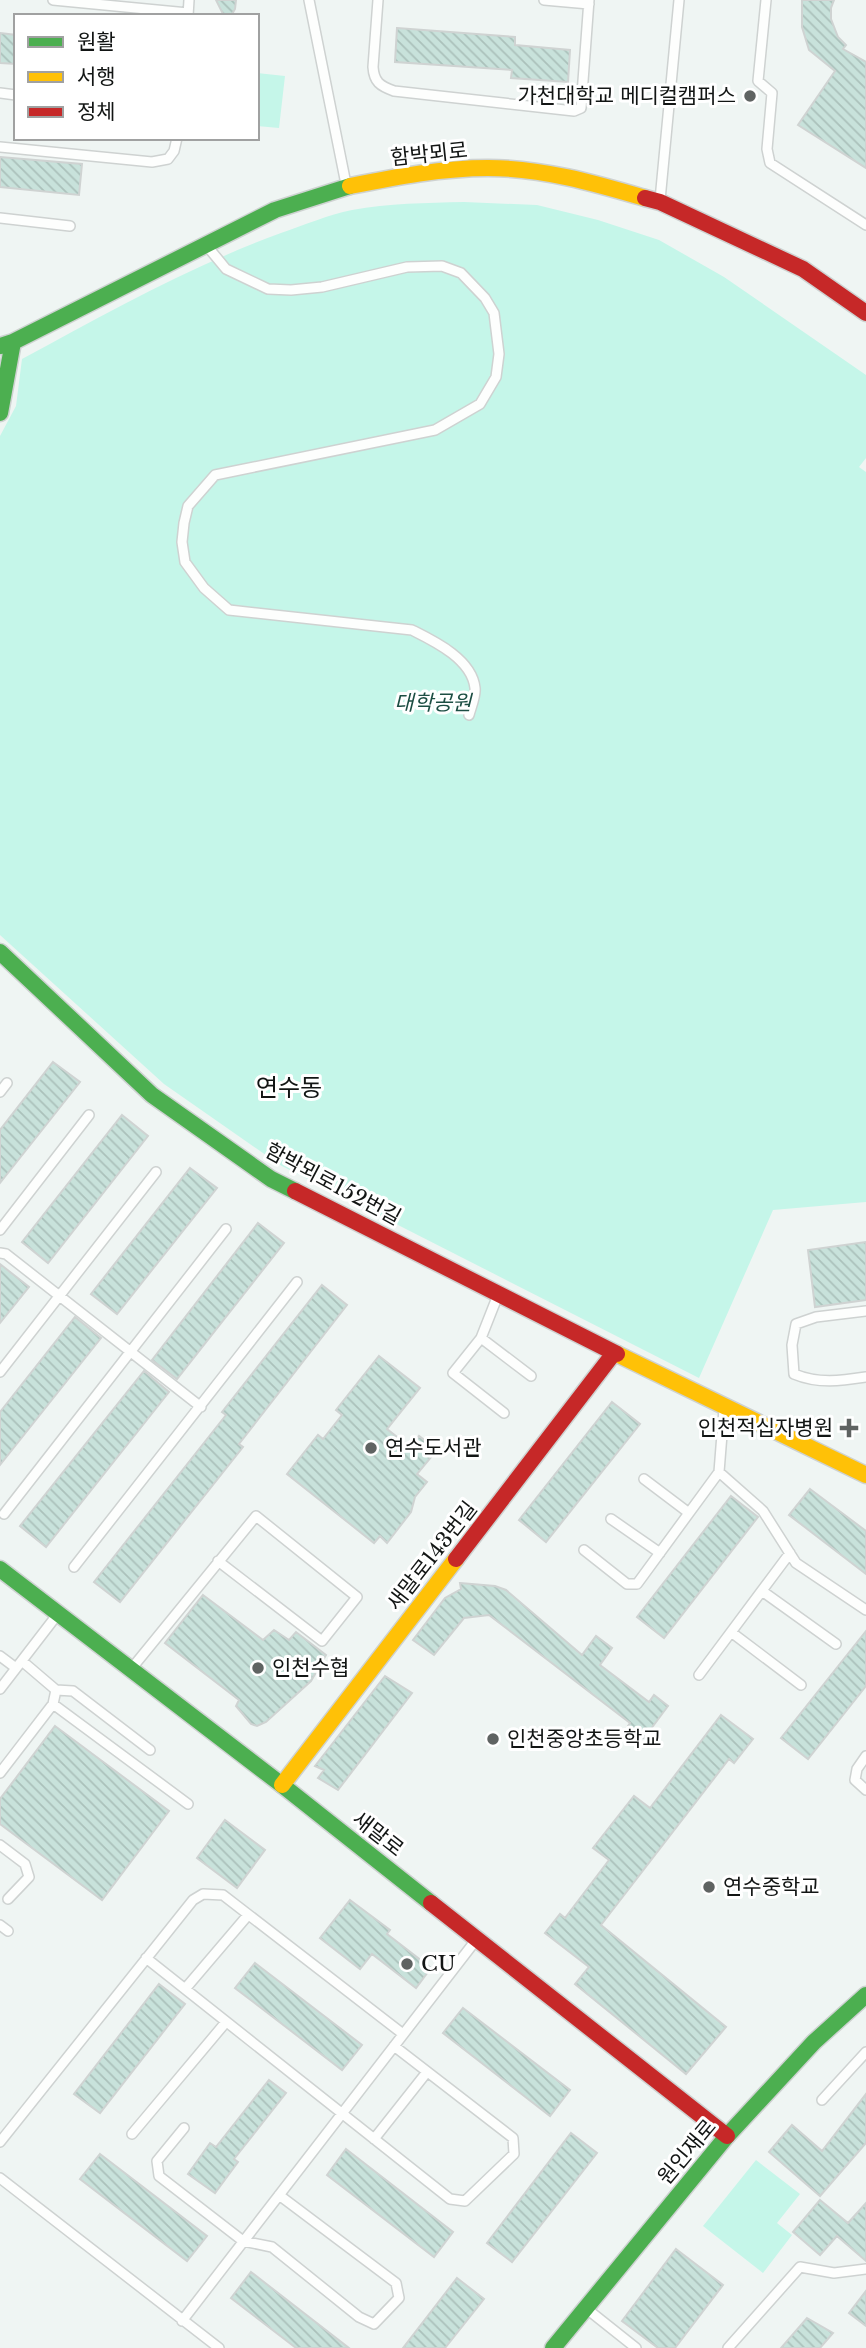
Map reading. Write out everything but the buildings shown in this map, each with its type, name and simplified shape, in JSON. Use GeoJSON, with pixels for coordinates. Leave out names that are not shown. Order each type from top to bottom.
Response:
{"type":"FeatureCollection","features":[{"type":"Feature","properties":{"kind":"street","name":"함박뫼로"},"geometry":{"type":"LineString","coordinates":[[6,344],[275,210],[346,187],[419,173],[489,169],[576,178],[660,202],[803,269],[866,313]]}},
{"type":"Feature","properties":{"kind":"street"},"geometry":{"type":"LineString","coordinates":[[0,413],[6,344]]}},
{"type":"Feature","properties":{"kind":"street","name":"함박뫼로152번길"},"geometry":{"type":"LineString","coordinates":[[0,952],[152,1095],[271,1179],[614,1353],[866,1475]]}},
{"type":"Feature","properties":{"kind":"street","name":"새말로143번길"},"geometry":{"type":"LineString","coordinates":[[282,1785],[614,1353]]}},
{"type":"Feature","properties":{"kind":"street","name":"새말로"},"geometry":{"type":"LineString","coordinates":[[0,1569],[282,1785],[727,2136]]}},
{"type":"Feature","properties":{"kind":"street","name":"원인재로"},"geometry":{"type":"LineString","coordinates":[[553,2348],[727,2136],[814,2042],[866,1995]]}},
{"type":"Feature","properties":{"kind":"lane"},"geometry":{"type":"LineString","coordinates":[[53,0],[188,14],[189,0]]}},
{"type":"Feature","properties":{"kind":"lane"},"geometry":{"type":"LineString","coordinates":[[309,0],[346,187]]}},
{"type":"Feature","properties":{"kind":"lane"},"geometry":{"type":"LineString","coordinates":[[378,0],[373,78],[382,87],[574,111],[581,107],[589,2],[544,0]]}},
{"type":"Feature","properties":{"kind":"lane"},"geometry":{"type":"LineString","coordinates":[[660,202],[679,0]]}},
{"type":"Feature","properties":{"kind":"lane"},"geometry":{"type":"LineString","coordinates":[[765,0],[758,81],[772,93],[767,149],[770,163],[866,225]]}},
{"type":"Feature","properties":{"kind":"lane"},"geometry":{"type":"LineString","coordinates":[[0,147],[152,162],[168,159],[174,151],[177,140]]}},
{"type":"Feature","properties":{"kind":"lane"},"geometry":{"type":"LineString","coordinates":[[0,218],[70,226]]}},
{"type":"Feature","properties":{"kind":"lane"},"geometry":{"type":"LineString","coordinates":[[206,245],[226,269],[268,289],[321,287],[377,273],[430,265],[442,267],[461,273],[494,313],[499,354],[496,377],[480,404],[435,430],[215,475],[188,506],[182,542],[185,562],[204,588],[229,610],[412,629],[438,643],[470,672],[475,689],[469,715]]}},
{"type":"Feature","properties":{"kind":"lane"},"geometry":{"type":"LineString","coordinates":[[0,1092],[7,1083]]}},
{"type":"Feature","properties":{"kind":"lane"},"geometry":{"type":"LineString","coordinates":[[0,1230],[89,1115]]}},
{"type":"Feature","properties":{"kind":"lane"},"geometry":{"type":"LineString","coordinates":[[0,1372],[156,1172]]}},
{"type":"Feature","properties":{"kind":"lane"},"geometry":{"type":"LineString","coordinates":[[4,1514],[226,1229]]}},
{"type":"Feature","properties":{"kind":"lane"},"geometry":{"type":"LineString","coordinates":[[0,1253],[6,1254],[201,1407]]}},
{"type":"Feature","properties":{"kind":"lane"},"geometry":{"type":"LineString","coordinates":[[74,1567],[297,1282]]}},
{"type":"Feature","properties":{"kind":"lane"},"geometry":{"type":"LineString","coordinates":[[498,1294],[481,1338],[453,1373],[504,1413]]}},
{"type":"Feature","properties":{"kind":"lane"},"geometry":{"type":"LineString","coordinates":[[866,1311],[816,1317],[796,1324],[792,1345],[794,1374],[809,1381],[844,1381],[866,1377]]}},
{"type":"Feature","properties":{"kind":"lane"},"geometry":{"type":"LineString","coordinates":[[481,1338],[531,1376]]}},
{"type":"Feature","properties":{"kind":"lane"},"geometry":{"type":"LineString","coordinates":[[584,1550],[627,1584],[638,1584],[719,1472],[724,1406]]}},
{"type":"Feature","properties":{"kind":"lane"},"geometry":{"type":"LineString","coordinates":[[719,1472],[763,1511],[796,1563],[866,1610]]}},
{"type":"Feature","properties":{"kind":"lane"},"geometry":{"type":"LineString","coordinates":[[644,1479],[689,1513]]}},
{"type":"Feature","properties":{"kind":"lane"},"geometry":{"type":"LineString","coordinates":[[131,1669],[218,1561],[256,1516],[357,1597],[322,1642],[218,1561]]}},
{"type":"Feature","properties":{"kind":"lane"},"geometry":{"type":"LineString","coordinates":[[611,1519],[660,1553]]}},
{"type":"Feature","properties":{"kind":"lane"},"geometry":{"type":"LineString","coordinates":[[699,1675],[790,1553]]}},
{"type":"Feature","properties":{"kind":"lane"},"geometry":{"type":"LineString","coordinates":[[762,1591],[836,1644]]}},
{"type":"Feature","properties":{"kind":"lane"},"geometry":{"type":"LineString","coordinates":[[0,1689],[58,1614]]}},
{"type":"Feature","properties":{"kind":"lane"},"geometry":{"type":"LineString","coordinates":[[731,1632],[801,1685]]}},
{"type":"Feature","properties":{"kind":"lane"},"geometry":{"type":"LineString","coordinates":[[0,1656],[19,1664],[56,1690],[73,1692],[150,1750]]}},
{"type":"Feature","properties":{"kind":"lane"},"geometry":{"type":"LineString","coordinates":[[0,1773],[53,1704],[56,1690]]}},
{"type":"Feature","properties":{"kind":"lane"},"geometry":{"type":"LineString","coordinates":[[53,1704],[188,1804]]}},
{"type":"Feature","properties":{"kind":"lane"},"geometry":{"type":"LineString","coordinates":[[866,1756],[857,1769],[855,1780],[866,1790]]}},
{"type":"Feature","properties":{"kind":"lane"},"geometry":{"type":"LineString","coordinates":[[0,1845],[25,1864],[29,1877],[8,1899]]}},
{"type":"Feature","properties":{"kind":"lane"},"geometry":{"type":"LineString","coordinates":[[0,2142],[193,1900],[203,1894],[223,1895],[403,2034]]}},
{"type":"Feature","properties":{"kind":"lane"},"geometry":{"type":"LineString","coordinates":[[185,1989],[248,1915]]}},
{"type":"Feature","properties":{"kind":"lane"},"geometry":{"type":"LineString","coordinates":[[182,2320],[477,1938]]}},
{"type":"Feature","properties":{"kind":"lane"},"geometry":{"type":"LineString","coordinates":[[146,1958],[450,2199],[465,2201],[514,2154],[513,2138],[394,2046]]}},
{"type":"Feature","properties":{"kind":"lane"},"geometry":{"type":"LineString","coordinates":[[132,2134],[226,2021]]}},
{"type":"Feature","properties":{"kind":"lane"},"geometry":{"type":"LineString","coordinates":[[822,2100],[866,2052]]}},
{"type":"Feature","properties":{"kind":"lane"},"geometry":{"type":"LineString","coordinates":[[374,2138],[428,2072]]}},
{"type":"Feature","properties":{"kind":"lane"},"geometry":{"type":"LineString","coordinates":[[184,2128],[157,2161],[159,2176],[243,2241],[272,2248],[359,2317],[374,2324],[399,2298],[396,2283],[279,2195]]}},
{"type":"Feature","properties":{"kind":"lane"},"geometry":{"type":"LineString","coordinates":[[0,2178],[219,2348]]}},
{"type":"Feature","properties":{"kind":"lane"},"geometry":{"type":"LineString","coordinates":[[728,2348],[800,2267],[834,2273],[866,2269]]}},
{"type":"Feature","properties":{"kind":"lane"},"geometry":{"type":"LineString","coordinates":[[586,2308],[636,2348]]}},
{"type":"Feature","properties":{"kind":"green space"},"geometry":{"type":"Polygon","coordinates":[[[259,73],[285,76],[279,128],[259,126],[259,73]]]}},
{"type":"Feature","properties":{"kind":"green space","name":"대학공원"},"geometry":{"type":"Polygon","coordinates":[[[464,202],[537,205],[598,220],[659,240],[724,277],[866,375],[866,458],[859,467],[866,472],[866,1202],[773,1210],[699,1378],[280,1165],[164,1084],[0,935],[0,436],[16,406],[22,359],[182,275],[307,224],[343,212],[366,208],[464,202]]]}},
{"type":"Feature","properties":{"kind":"green space"},"geometry":{"type":"Polygon","coordinates":[[[756,2160],[800,2194],[777,2223],[792,2235],[763,2273],[703,2226],[756,2160]]]}},
{"type":"Feature","properties":{"kind":"traffic: fast"},"geometry":{"type":"LineString","coordinates":[[0,346],[13,342],[275,210],[350,186]]}},
{"type":"Feature","properties":{"kind":"traffic: fast"},"geometry":{"type":"LineString","coordinates":[[0,413],[13,342]]}},
{"type":"Feature","properties":{"kind":"traffic: fast"},"geometry":{"type":"LineString","coordinates":[[0,952],[152,1095],[271,1179],[295,1191]]}},
{"type":"Feature","properties":{"kind":"traffic: fast"},"geometry":{"type":"LineString","coordinates":[[0,1569],[431,1903]]}},
{"type":"Feature","properties":{"kind":"traffic: fast"},"geometry":{"type":"LineString","coordinates":[[553,2348],[727,2136],[814,2042],[866,1995]]}},
{"type":"Feature","properties":{"kind":"traffic: slow"},"geometry":{"type":"LineString","coordinates":[[350,186],[436,171],[488,168],[568,177],[645,198]]}},
{"type":"Feature","properties":{"kind":"traffic: slow"},"geometry":{"type":"LineString","coordinates":[[617,1354],[866,1475]]}},
{"type":"Feature","properties":{"kind":"traffic: slow"},"geometry":{"type":"LineString","coordinates":[[282,1785],[456,1559]]}},
{"type":"Feature","properties":{"kind":"traffic: jam"},"geometry":{"type":"LineString","coordinates":[[645,198],[660,202],[803,269],[866,313]]}},
{"type":"Feature","properties":{"kind":"traffic: jam"},"geometry":{"type":"LineString","coordinates":[[295,1191],[617,1354]]}},
{"type":"Feature","properties":{"kind":"traffic: jam"},"geometry":{"type":"LineString","coordinates":[[456,1559],[614,1353]]}},
{"type":"Feature","properties":{"kind":"traffic: jam"},"geometry":{"type":"LineString","coordinates":[[431,1903],[727,2136]]}},
{"type":"Feature","properties":{"kind":"place","name":"가천대학교 메디컬캠퍼스"},"geometry":{"type":"Point","coordinates":[750,96]}},
{"type":"Feature","properties":{"kind":"place","name":"인천적십자병원"},"geometry":{"type":"Point","coordinates":[849,1428]}},
{"type":"Feature","properties":{"kind":"place","name":"연수도서관"},"geometry":{"type":"Point","coordinates":[371,1448]}},
{"type":"Feature","properties":{"kind":"place","name":"인천수협"},"geometry":{"type":"Point","coordinates":[258,1668]}},
{"type":"Feature","properties":{"kind":"place","name":"인천중앙초등학교"},"geometry":{"type":"Point","coordinates":[493,1739]}},
{"type":"Feature","properties":{"kind":"place","name":"연수중학교"},"geometry":{"type":"Point","coordinates":[709,1887]}},
{"type":"Feature","properties":{"kind":"place","name":"CU"},"geometry":{"type":"Point","coordinates":[407,1964]}},
{"type":"Feature","properties":{"kind":"district","name":"연수동"},"geometry":{"type":"Point","coordinates":[289,1088]}}]}
